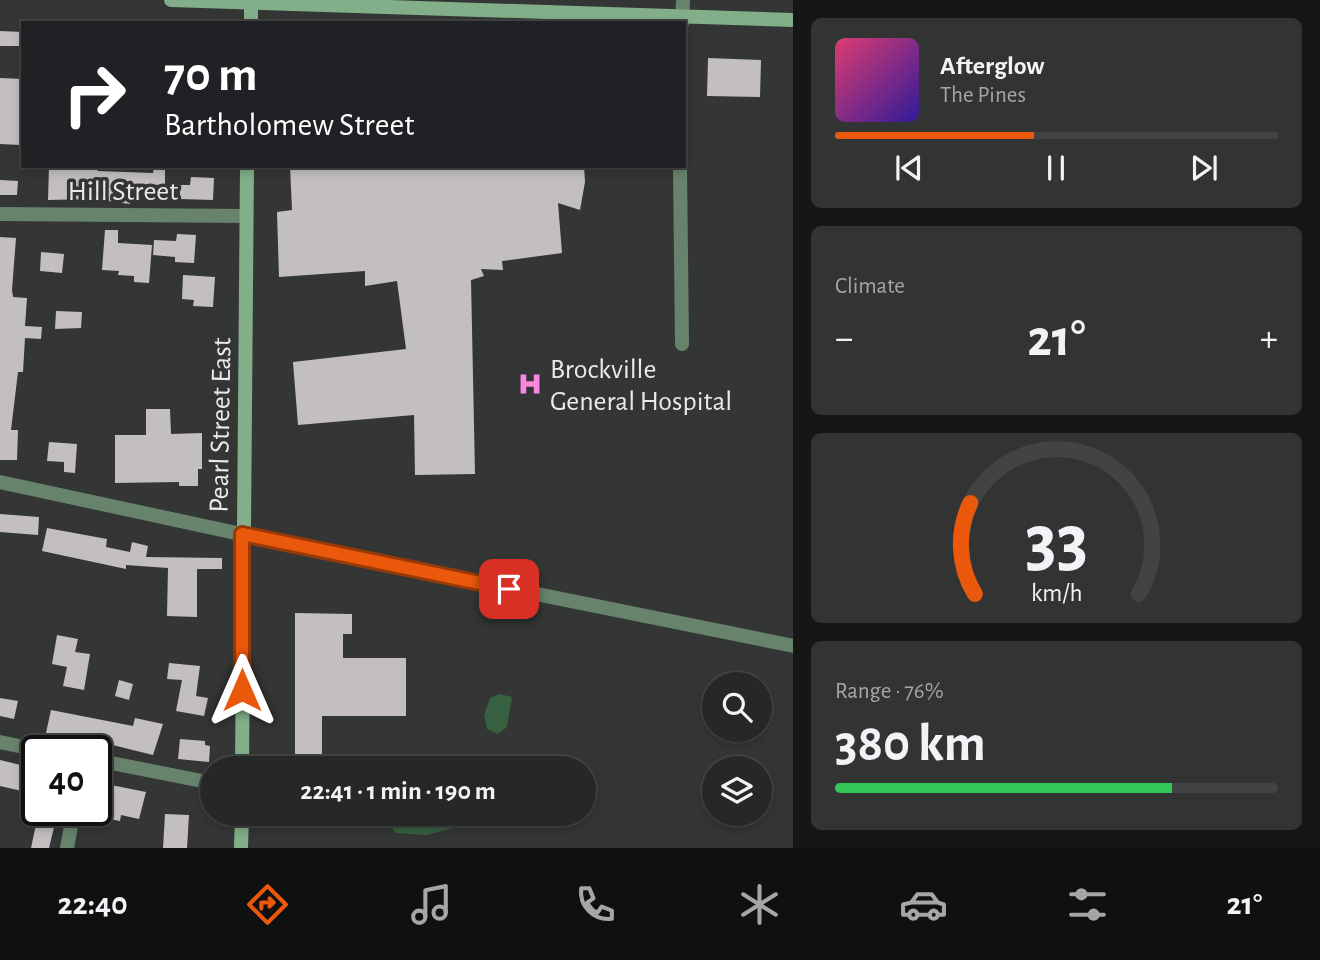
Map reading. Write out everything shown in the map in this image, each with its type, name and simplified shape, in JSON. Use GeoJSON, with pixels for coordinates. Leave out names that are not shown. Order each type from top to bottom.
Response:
{"type":"FeatureCollection","features":[{"type":"Feature","properties":{"kind":"street"},"geometry":{"type":"LineString","coordinates":[[171,0],[251,1],[266,5],[465,5],[793,20]]}},
{"type":"Feature","properties":{"kind":"street"},"geometry":{"type":"LineString","coordinates":[[251,1],[251,21]]}},
{"type":"Feature","properties":{"kind":"street","name":"Pearl Street East"},"geometry":{"type":"LineString","coordinates":[[242,756],[247,168]]}},
{"type":"Feature","properties":{"kind":"street"},"geometry":{"type":"LineString","coordinates":[[680,168],[682,344]]}},
{"type":"Feature","properties":{"kind":"street","name":"Hill Street"},"geometry":{"type":"LineString","coordinates":[[0,214],[246,216]]}},
{"type":"Feature","properties":{"kind":"street"},"geometry":{"type":"LineString","coordinates":[[0,482],[793,646]]}},
{"type":"Feature","properties":{"kind":"street"},"geometry":{"type":"LineString","coordinates":[[0,742],[21,746]]}},
{"type":"Feature","properties":{"kind":"street"},"geometry":{"type":"LineString","coordinates":[[112,764],[200,781]]}},
{"type":"Feature","properties":{"kind":"street"},"geometry":{"type":"LineString","coordinates":[[67,848],[71,826]]}},
{"type":"Feature","properties":{"kind":"street"},"geometry":{"type":"LineString","coordinates":[[241,848],[242,826]]}},
{"type":"Feature","properties":{"kind":"green space"},"geometry":{"type":"Polygon","coordinates":[[[499,694],[512,697],[507,727],[498,734],[487,729],[484,715],[490,698],[499,694]]]}},
{"type":"Feature","properties":{"kind":"green space"},"geometry":{"type":"Polygon","coordinates":[[[391,826],[460,826],[427,835],[395,833],[391,826]]]}},
{"type":"Feature","properties":{"kind":"building"},"geometry":{"type":"Polygon","coordinates":[[[0,31],[21,32],[21,46],[0,46],[0,31]]]}},
{"type":"Feature","properties":{"kind":"building"},"geometry":{"type":"Polygon","coordinates":[[[708,58],[761,60],[760,97],[707,96],[708,58]]]}},
{"type":"Feature","properties":{"kind":"building"},"geometry":{"type":"Polygon","coordinates":[[[0,78],[21,79],[20,145],[0,144],[0,78]]]}},
{"type":"Feature","properties":{"kind":"building"},"geometry":{"type":"Polygon","coordinates":[[[49,168],[96,168],[98,171],[153,173],[154,168],[165,168],[165,185],[130,184],[130,204],[94,199],[48,200],[49,168]]]}},
{"type":"Feature","properties":{"kind":"building"},"geometry":{"type":"Polygon","coordinates":[[[290,168],[584,168],[585,182],[580,210],[558,203],[562,253],[502,261],[503,270],[481,269],[484,276],[471,280],[475,474],[415,475],[414,415],[298,425],[293,362],[406,349],[397,281],[365,286],[365,271],[279,277],[277,212],[292,210],[290,168]]]}},
{"type":"Feature","properties":{"kind":"building"},"geometry":{"type":"Polygon","coordinates":[[[191,177],[214,178],[213,200],[180,199],[180,185],[190,185],[191,177]]]}},
{"type":"Feature","properties":{"kind":"building"},"geometry":{"type":"Polygon","coordinates":[[[0,180],[18,181],[17,195],[0,195],[0,180]]]}},
{"type":"Feature","properties":{"kind":"building"},"geometry":{"type":"Polygon","coordinates":[[[105,230],[118,230],[118,243],[152,245],[149,283],[134,282],[134,276],[118,275],[119,271],[102,270],[105,230]]]}},
{"type":"Feature","properties":{"kind":"building"},"geometry":{"type":"Polygon","coordinates":[[[177,234],[196,235],[194,263],[175,262],[175,257],[153,255],[154,240],[176,241],[177,234]]]}},
{"type":"Feature","properties":{"kind":"building"},"geometry":{"type":"Polygon","coordinates":[[[0,237],[16,238],[12,290],[13,297],[27,298],[25,326],[42,327],[41,339],[25,338],[23,372],[18,372],[11,430],[18,430],[17,460],[0,460],[0,237]]]}},
{"type":"Feature","properties":{"kind":"building"},"geometry":{"type":"Polygon","coordinates":[[[41,252],[64,254],[62,273],[40,271],[41,252]]]}},
{"type":"Feature","properties":{"kind":"building"},"geometry":{"type":"Polygon","coordinates":[[[183,275],[215,277],[213,307],[193,306],[194,300],[182,299],[183,275]]]}},
{"type":"Feature","properties":{"kind":"building"},"geometry":{"type":"Polygon","coordinates":[[[56,311],[82,312],[81,328],[55,329],[56,311]]]}},
{"type":"Feature","properties":{"kind":"building"},"geometry":{"type":"Polygon","coordinates":[[[146,409],[170,409],[171,434],[202,433],[202,469],[198,469],[198,486],[179,486],[179,482],[115,483],[115,435],[146,435],[146,409]]]}},
{"type":"Feature","properties":{"kind":"building"},"geometry":{"type":"Polygon","coordinates":[[[49,442],[77,444],[75,473],[64,472],[64,462],[47,461],[49,442]]]}},
{"type":"Feature","properties":{"kind":"building"},"geometry":{"type":"Polygon","coordinates":[[[0,514],[39,517],[38,535],[0,532],[0,514]]]}},
{"type":"Feature","properties":{"kind":"building"},"geometry":{"type":"Polygon","coordinates":[[[47,528],[107,539],[106,547],[130,552],[132,542],[148,546],[146,557],[222,558],[222,569],[197,569],[197,617],[167,616],[168,568],[126,565],[126,569],[42,551],[47,528]]]}},
{"type":"Feature","properties":{"kind":"building"},"geometry":{"type":"Polygon","coordinates":[[[295,613],[352,614],[352,634],[343,634],[343,658],[406,658],[406,716],[322,716],[322,756],[295,756],[295,613]]]}},
{"type":"Feature","properties":{"kind":"building"},"geometry":{"type":"Polygon","coordinates":[[[57,635],[78,639],[75,652],[90,654],[84,690],[63,686],[67,667],[52,664],[57,635]]]}},
{"type":"Feature","properties":{"kind":"building"},"geometry":{"type":"Polygon","coordinates":[[[169,663],[200,666],[196,696],[208,698],[204,716],[176,711],[182,680],[167,679],[169,663]]]}},
{"type":"Feature","properties":{"kind":"building"},"geometry":{"type":"Polygon","coordinates":[[[119,680],[133,684],[129,700],[115,696],[119,680]]]}},
{"type":"Feature","properties":{"kind":"building"},"geometry":{"type":"Polygon","coordinates":[[[0,698],[18,701],[14,719],[0,716],[0,698]]]}},
{"type":"Feature","properties":{"kind":"building"},"geometry":{"type":"Polygon","coordinates":[[[51,710],[133,726],[135,718],[163,724],[153,755],[112,745],[112,735],[46,733],[51,710]]]}},
{"type":"Feature","properties":{"kind":"building"},"geometry":{"type":"Polygon","coordinates":[[[180,739],[205,741],[205,745],[210,746],[209,756],[200,756],[200,761],[178,759],[180,739]]]}},
{"type":"Feature","properties":{"kind":"building"},"geometry":{"type":"Polygon","coordinates":[[[0,760],[21,765],[21,791],[0,786],[0,760]]]}},
{"type":"Feature","properties":{"kind":"building"},"geometry":{"type":"Polygon","coordinates":[[[112,785],[146,792],[139,819],[121,815],[120,821],[112,820],[112,785]]]}},
{"type":"Feature","properties":{"kind":"building"},"geometry":{"type":"Polygon","coordinates":[[[165,814],[189,815],[187,848],[163,848],[165,814]]]}},
{"type":"Feature","properties":{"kind":"building"},"geometry":{"type":"Polygon","coordinates":[[[36,826],[54,826],[49,848],[31,848],[36,826]]]}},
{"type":"Feature","properties":{"kind":"place","name":"Brockville General Hospital"},"geometry":{"type":"Point","coordinates":[530,384]}},
{"type":"Feature","properties":{"kind":"route"},"geometry":{"type":"LineString","coordinates":[[242,690],[242,534],[509,589]]}}]}
